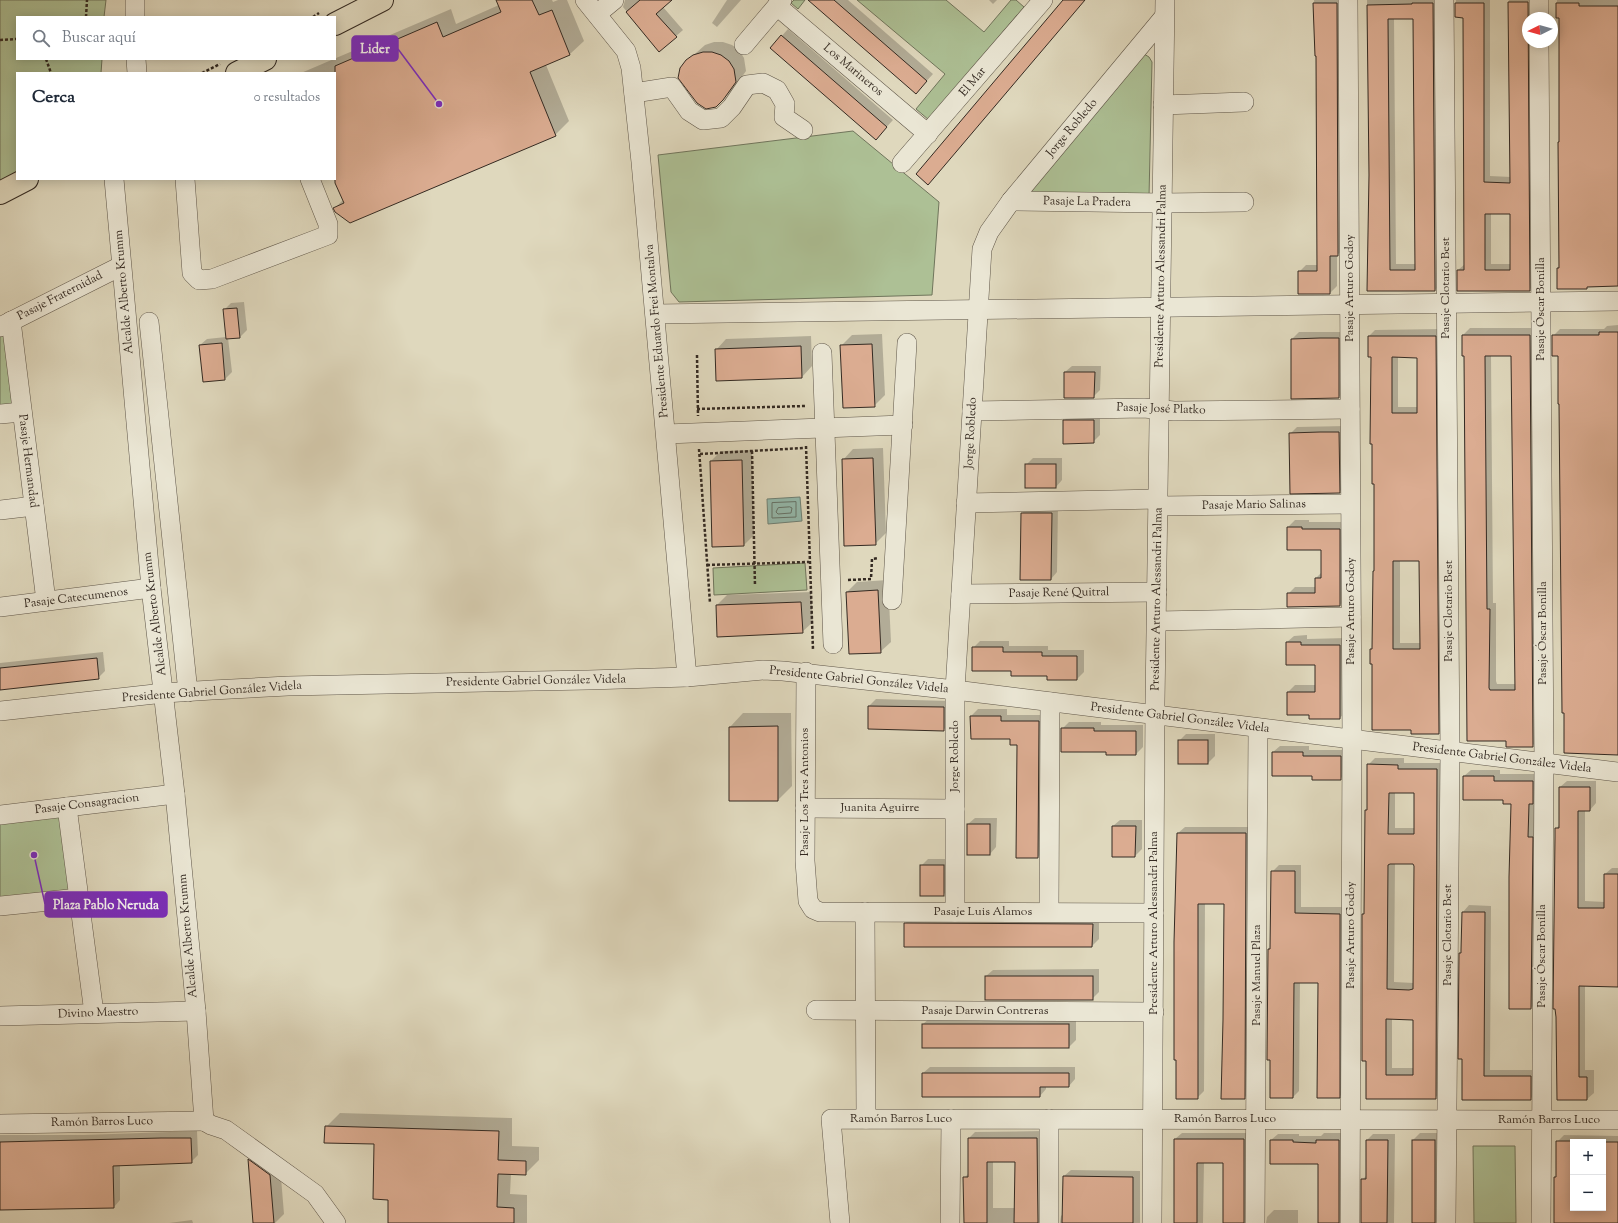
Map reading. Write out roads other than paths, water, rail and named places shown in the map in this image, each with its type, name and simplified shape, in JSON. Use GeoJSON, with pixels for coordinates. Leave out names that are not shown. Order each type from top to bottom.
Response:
{"type":"FeatureCollection","features":[{"type":"Feature","properties":{"kind":"main road"},"geometry":{"type":"LineString","coordinates":[[336,23],[382,0]]}},
{"type":"Feature","properties":{"kind":"main road"},"geometry":{"type":"LineString","coordinates":[[230,68],[263,65]]}},
{"type":"Feature","properties":{"kind":"main road"},"geometry":{"type":"LineString","coordinates":[[0,193],[25,180]]}},
{"type":"Feature","properties":{"kind":"street"},"geometry":{"type":"LineString","coordinates":[[135,0],[135,16]]}},
{"type":"Feature","properties":{"kind":"street","name":"Presidente Eduardo Frei Montalva"},"geometry":{"type":"LineString","coordinates":[[585,0],[626,51],[629,58],[634,93],[655,314],[687,677]]}},
{"type":"Feature","properties":{"kind":"street"},"geometry":{"type":"LineString","coordinates":[[597,14],[614,0]]}},
{"type":"Feature","properties":{"kind":"street","name":"El Mar"},"geometry":{"type":"LineString","coordinates":[[902,163],[1043,0]]}},
{"type":"Feature","properties":{"kind":"street","name":"Pasaje Arturo Godoy"},"geometry":{"type":"LineString","coordinates":[[1348,0],[1352,739],[1350,1223]]}},
{"type":"Feature","properties":{"kind":"street","name":"Pasaje Clotario Best"},"geometry":{"type":"LineString","coordinates":[[1444,0],[1450,751],[1446,1223]]}},
{"type":"Feature","properties":{"kind":"street"},"geometry":{"type":"LineString","coordinates":[[1539,0],[1539,12]]}},
{"type":"Feature","properties":{"kind":"street"},"geometry":{"type":"LineString","coordinates":[[744,45],[780,3]]}},
{"type":"Feature","properties":{"kind":"street","name":"Los Marineros"},"geometry":{"type":"LineString","coordinates":[[780,3],[928,134]]}},
{"type":"Feature","properties":{"kind":"street","name":"Presidente Arturo Alessandri Palma"},"geometry":{"type":"LineString","coordinates":[[1152,1223],[1155,715],[1164,9]]}},
{"type":"Feature","properties":{"kind":"street","name":"Jorge Robledo"},"geometry":{"type":"LineString","coordinates":[[955,912],[955,690],[982,249],[989,232],[1012,201],[1164,9]]}},
{"type":"Feature","properties":{"kind":"street","name":"Pasaje Óscar Bonilla"},"geometry":{"type":"LineString","coordinates":[[1539,48],[1544,763],[1540,1223]]}},
{"type":"Feature","properties":{"kind":"street"},"geometry":{"type":"LineString","coordinates":[[136,60],[136,72]]}},
{"type":"Feature","properties":{"kind":"street"},"geometry":{"type":"LineString","coordinates":[[634,93],[672,87],[689,111],[703,120],[721,118],[732,107],[747,85],[764,83],[777,90],[785,104],[784,117],[803,130]]}},
{"type":"Feature","properties":{"kind":"street"},"geometry":{"type":"LineString","coordinates":[[1163,105],[1244,102]]}},
{"type":"Feature","properties":{"kind":"street","name":"Alcalde Alberto Krumm"},"geometry":{"type":"LineString","coordinates":[[114,180],[151,588],[175,794],[196,1011],[204,1121]]}},
{"type":"Feature","properties":{"kind":"street"},"geometry":{"type":"LineString","coordinates":[[185,180],[192,273],[198,280],[212,279],[328,234],[328,224],[310,180]]}},
{"type":"Feature","properties":{"kind":"street","name":"Pasaje La Pradera"},"geometry":{"type":"LineString","coordinates":[[1012,201],[1162,203],[1244,202]]}},
{"type":"Feature","properties":{"kind":"street","name":"Pasaje Fraternidad"},"geometry":{"type":"LineString","coordinates":[[5,324],[121,266]]}},
{"type":"Feature","properties":{"kind":"street"},"geometry":{"type":"LineString","coordinates":[[655,314],[1618,301]]}},
{"type":"Feature","properties":{"kind":"street"},"geometry":{"type":"LineString","coordinates":[[149,322],[188,692]]}},
{"type":"Feature","properties":{"kind":"street","name":"Pasaje Hermandad"},"geometry":{"type":"LineString","coordinates":[[5,324],[22,412],[46,601]]}},
{"type":"Feature","properties":{"kind":"street"},"geometry":{"type":"LineString","coordinates":[[892,600],[907,343]]}},
{"type":"Feature","properties":{"kind":"street"},"geometry":{"type":"LineString","coordinates":[[822,353],[833,644]]}},
{"type":"Feature","properties":{"kind":"street","name":"Pasaje José Platko"},"geometry":{"type":"LineString","coordinates":[[972,411],[1144,408],[1174,411],[1350,409]]}},
{"type":"Feature","properties":{"kind":"street"},"geometry":{"type":"LineString","coordinates":[[0,414],[22,412]]}},
{"type":"Feature","properties":{"kind":"street"},"geometry":{"type":"LineString","coordinates":[[666,434],[903,425]]}},
{"type":"Feature","properties":{"kind":"street","name":"Pasaje Mario Salinas"},"geometry":{"type":"LineString","coordinates":[[966,502],[1350,504]]}},
{"type":"Feature","properties":{"kind":"street"},"geometry":{"type":"LineString","coordinates":[[0,510],[34,506]]}},
{"type":"Feature","properties":{"kind":"street","name":"Pasaje Catecumenos"},"geometry":{"type":"LineString","coordinates":[[0,607],[151,588]]}},
{"type":"Feature","properties":{"kind":"street","name":"Pasaje René Quitral"},"geometry":{"type":"LineString","coordinates":[[961,594],[1157,592]]}},
{"type":"Feature","properties":{"kind":"street"},"geometry":{"type":"LineString","coordinates":[[1156,621],[1351,617]]}},
{"type":"Feature","properties":{"kind":"street","name":"Presidente Gabriel González Videla"},"geometry":{"type":"LineString","coordinates":[[0,711],[164,692],[288,686],[572,681],[687,677],[763,670],[806,672],[1618,772]]}},
{"type":"Feature","properties":{"kind":"street","name":"Pasaje Los Tres Antonios"},"geometry":{"type":"LineString","coordinates":[[806,672],[805,861],[808,901],[813,909]]}},
{"type":"Feature","properties":{"kind":"street"},"geometry":{"type":"LineString","coordinates":[[1049,912],[1050,702]]}},
{"type":"Feature","properties":{"kind":"street","name":"Pasaje Manuel Plaza"},"geometry":{"type":"LineString","coordinates":[[1255,1223],[1258,728]]}},
{"type":"Feature","properties":{"kind":"street","name":"Pasaje Consagracion"},"geometry":{"type":"LineString","coordinates":[[0,815],[175,794]]}},
{"type":"Feature","properties":{"kind":"street"},"geometry":{"type":"LineString","coordinates":[[67,807],[94,1014]]}},
{"type":"Feature","properties":{"kind":"street","name":"Juanita Aguirre"},"geometry":{"type":"LineString","coordinates":[[805,808],[955,809]]}},
{"type":"Feature","properties":{"kind":"street"},"geometry":{"type":"LineString","coordinates":[[0,906],[79,898]]}},
{"type":"Feature","properties":{"kind":"street","name":"Pasaje Luis Alamos"},"geometry":{"type":"LineString","coordinates":[[813,909],[820,912],[1154,912]]}},
{"type":"Feature","properties":{"kind":"street"},"geometry":{"type":"LineString","coordinates":[[865,912],[866,1119]]}},
{"type":"Feature","properties":{"kind":"street","name":"Pasaje Darwin Contreras"},"geometry":{"type":"LineString","coordinates":[[816,1010],[1154,1012]]}},
{"type":"Feature","properties":{"kind":"street","name":"Divino Maestro"},"geometry":{"type":"LineString","coordinates":[[0,1016],[196,1011]]}},
{"type":"Feature","properties":{"kind":"street","name":"Ramón Barros Luco"},"geometry":{"type":"LineString","coordinates":[[840,1223],[831,1119],[1618,1120]]}},
{"type":"Feature","properties":{"kind":"street"},"geometry":{"type":"LineString","coordinates":[[950,1223],[951,1119]]}},
{"type":"Feature","properties":{"kind":"street"},"geometry":{"type":"LineString","coordinates":[[1049,1119],[1049,1223]]}},
{"type":"Feature","properties":{"kind":"street"},"geometry":{"type":"LineString","coordinates":[[204,1121],[226,1130],[315,1194],[336,1223]]}},
{"type":"Feature","properties":{"kind":"street","name":"Ramón Barros Luco"},"geometry":{"type":"LineString","coordinates":[[0,1124],[204,1121]]}},
{"type":"Feature","properties":{"kind":"water"},"geometry":{"type":"Polygon","coordinates":[[[800,497],[802,521],[768,524],[767,499],[800,497]]]}},
{"type":"Feature","properties":{"kind":"place","name":"Lider"},"geometry":{"type":"Point","coordinates":[439,104]}},
{"type":"Feature","properties":{"kind":"place","name":"Plaza Pablo Neruda"},"geometry":{"type":"Point","coordinates":[34,855]}}]}
